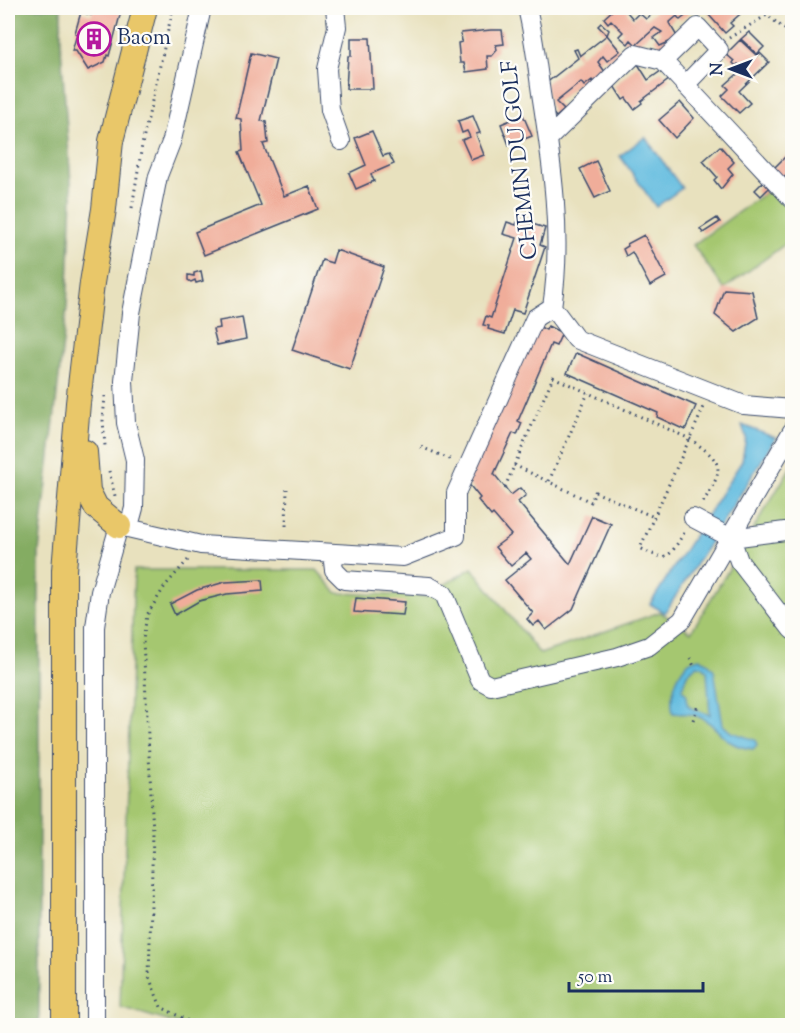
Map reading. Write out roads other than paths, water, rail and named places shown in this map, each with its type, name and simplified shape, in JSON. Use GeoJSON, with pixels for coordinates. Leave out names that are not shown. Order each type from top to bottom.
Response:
{"type":"FeatureCollection","features":[{"type":"Feature","properties":{"kind":"main road"},"geometry":{"type":"LineString","coordinates":[[64,1026],[64,570],[78,403],[111,141],[145,8]]}},
{"type":"Feature","properties":{"kind":"main road"},"geometry":{"type":"LineString","coordinates":[[104,209],[127,143],[156,8]]}},
{"type":"Feature","properties":{"kind":"main road"},"geometry":{"type":"LineString","coordinates":[[78,403],[85,433],[88,491],[96,507],[119,526]]}},
{"type":"Feature","properties":{"kind":"street"},"geometry":{"type":"LineString","coordinates":[[95,1026],[95,627],[100,592],[119,526],[131,519],[134,508],[135,460],[126,423],[124,381],[131,313],[158,176],[171,140],[202,8]]}},
{"type":"Feature","properties":{"kind":"street"},"geometry":{"type":"LineString","coordinates":[[335,8],[337,27],[327,69],[330,110],[341,141]]}},
{"type":"Feature","properties":{"kind":"street","name":"CHEMIN DU GOLF"},"geometry":{"type":"LineString","coordinates":[[527,8],[548,139],[555,213],[557,275],[552,307]]}},
{"type":"Feature","properties":{"kind":"street"},"geometry":{"type":"LineString","coordinates":[[663,61],[698,27],[720,50],[685,85]]}},
{"type":"Feature","properties":{"kind":"street"},"geometry":{"type":"LineString","coordinates":[[548,139],[635,54],[663,61],[792,199]]}},
{"type":"Feature","properties":{"kind":"street"},"geometry":{"type":"LineString","coordinates":[[119,526],[201,545],[402,556],[456,536],[456,493],[535,318],[552,307],[576,339],[744,405],[792,409]]}},
{"type":"Feature","properties":{"kind":"street"},"geometry":{"type":"LineString","coordinates":[[332,553],[334,570],[344,580],[429,586],[444,594],[480,680],[491,686],[618,657],[649,646],[682,620],[727,536],[792,431]]}},
{"type":"Feature","properties":{"kind":"street"},"geometry":{"type":"LineString","coordinates":[[697,520],[727,536],[792,532]]}},
{"type":"Feature","properties":{"kind":"street"},"geometry":{"type":"LineString","coordinates":[[727,536],[739,561],[792,630]]}},
{"type":"Feature","properties":{"kind":"water"},"geometry":{"type":"Polygon","coordinates":[[[645,137],[682,188],[656,207],[620,156],[645,137]]]}},
{"type":"Feature","properties":{"kind":"water"},"geometry":{"type":"Polygon","coordinates":[[[742,425],[776,438],[665,613],[650,604],[742,461],[746,437],[742,425]]]}},
{"type":"Feature","properties":{"kind":"water"},"geometry":{"type":"Polygon","coordinates":[[[700,658],[714,670],[723,725],[731,732],[755,740],[757,745],[753,749],[727,740],[705,720],[697,716],[673,713],[672,697],[677,679],[686,665],[700,658]],[[697,665],[687,674],[682,689],[687,695],[687,704],[691,708],[710,715],[707,671],[703,666],[697,665]]]}},
{"type":"Feature","properties":{"kind":"place","name":"Baom"},"geometry":{"type":"Point","coordinates":[94,39]}}]}
